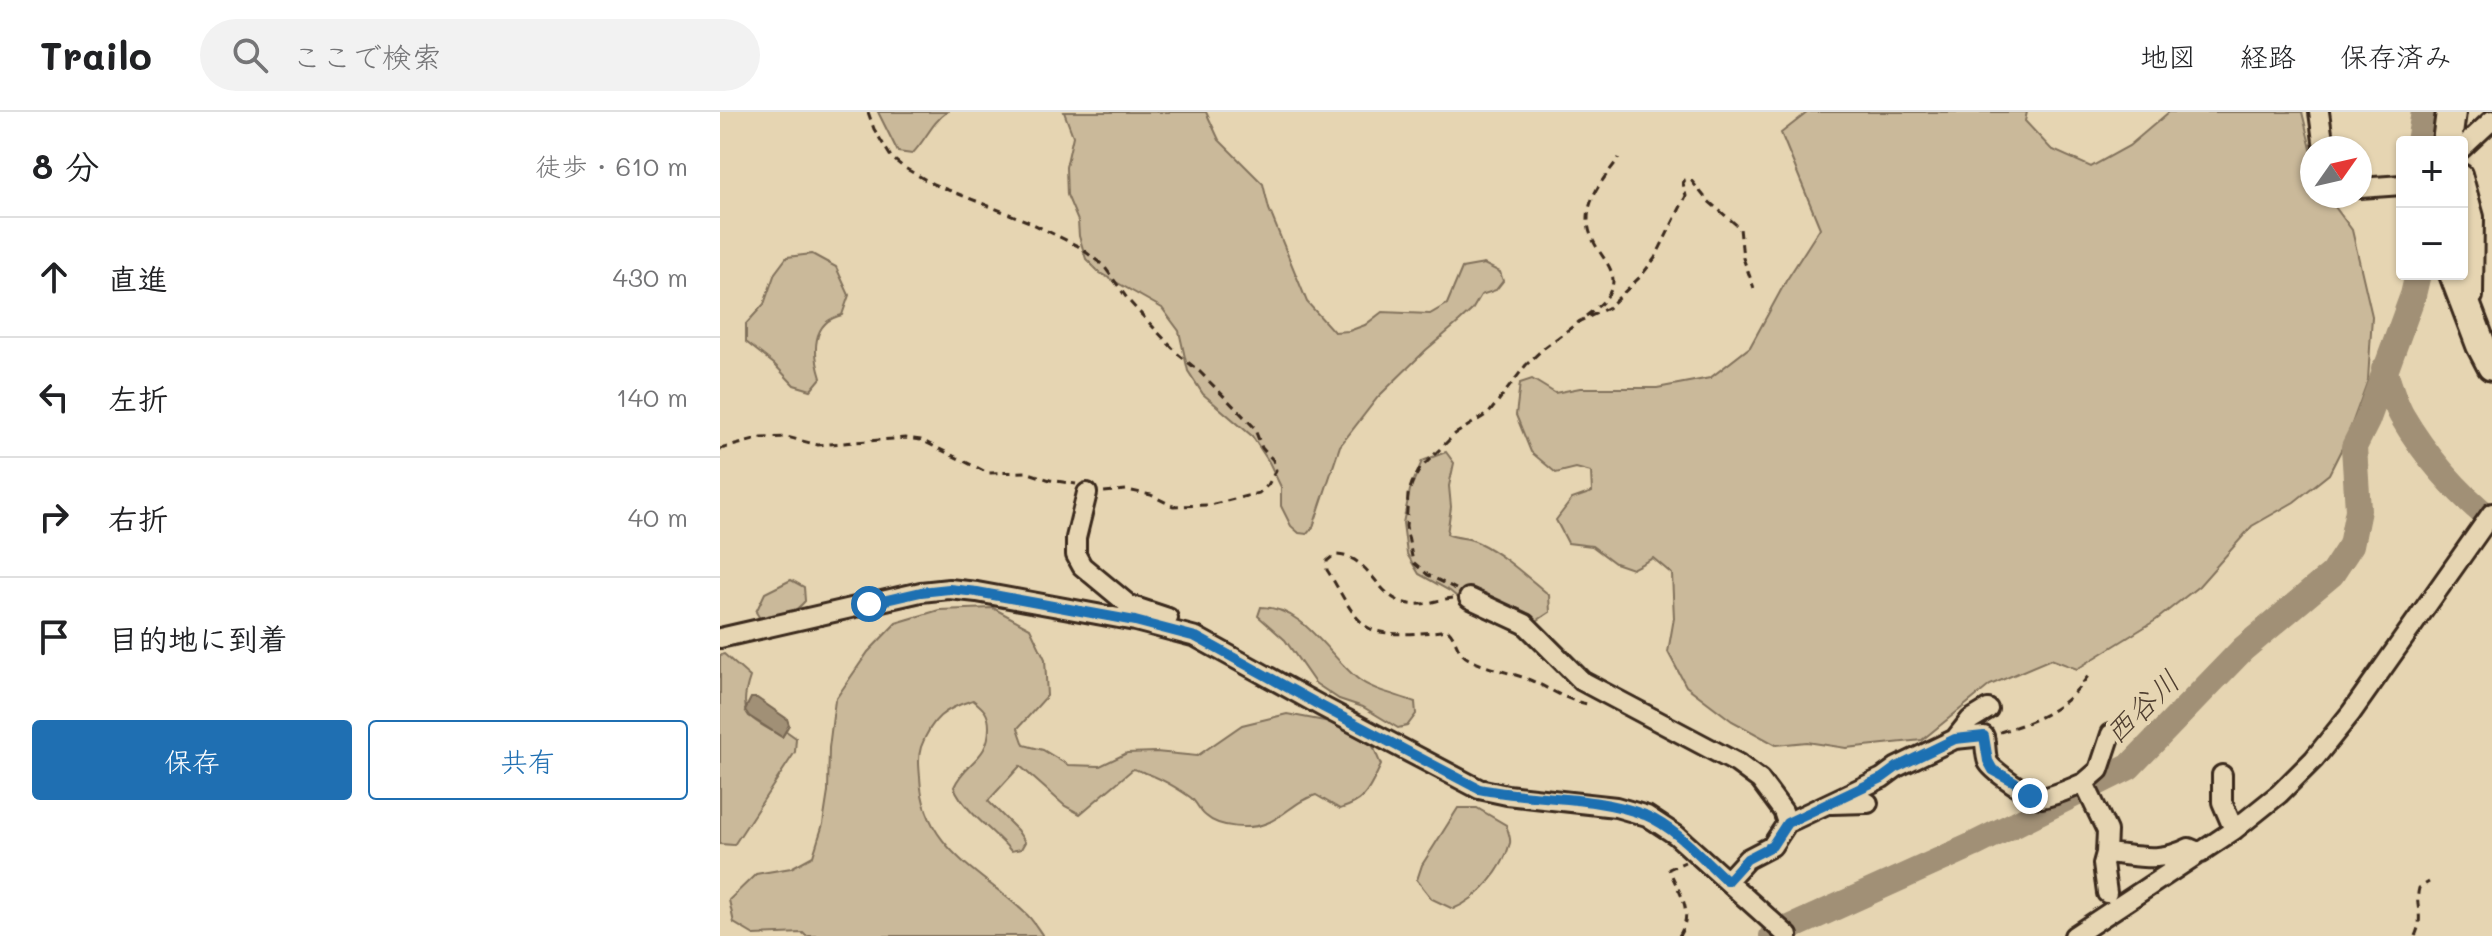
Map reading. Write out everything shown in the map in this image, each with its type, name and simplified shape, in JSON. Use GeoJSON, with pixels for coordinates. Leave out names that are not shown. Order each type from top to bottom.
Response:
{"type":"FeatureCollection","features":[{"type":"Feature","properties":{"kind":"main road"},"geometry":{"type":"LineString","coordinates":[[2448,136],[2451,112]]}},
{"type":"Feature","properties":{"kind":"main road"},"geometry":{"type":"LineString","coordinates":[[2458,287],[2492,366]]}},
{"type":"Feature","properties":{"kind":"street"},"geometry":{"type":"LineString","coordinates":[[2319,112],[2322,136]]}},
{"type":"Feature","properties":{"kind":"street"},"geometry":{"type":"LineString","coordinates":[[2468,142],[2492,120]]}},
{"type":"Feature","properties":{"kind":"street"},"geometry":{"type":"LineString","coordinates":[[2372,187],[2396,185]]}},
{"type":"Feature","properties":{"kind":"street"},"geometry":{"type":"LineString","coordinates":[[2458,287],[2473,296],[2476,216],[2468,192]]}},
{"type":"Feature","properties":{"kind":"street"},"geometry":{"type":"LineString","coordinates":[[1087,493],[1076,538],[1076,555],[1082,566],[1129,605],[1187,625],[1196,637]]}},
{"type":"Feature","properties":{"kind":"street"},"geometry":{"type":"LineString","coordinates":[[2074,936],[2201,853],[2279,794],[2351,713],[2492,513]]}},
{"type":"Feature","properties":{"kind":"street"},"geometry":{"type":"LineString","coordinates":[[720,638],[921,592],[949,589],[1120,618],[1196,637],[1479,789],[1616,807],[1647,816],[1676,835],[1788,936]]}},
{"type":"Feature","properties":{"kind":"street"},"geometry":{"type":"LineString","coordinates":[[1469,598],[1525,624],[1582,681],[1737,763],[1760,780],[1783,811],[1787,823]]}},
{"type":"Feature","properties":{"kind":"street"},"geometry":{"type":"LineString","coordinates":[[1955,739],[1970,720],[1988,709]]}},
{"type":"Feature","properties":{"kind":"street"},"geometry":{"type":"LineString","coordinates":[[1727,881],[1747,859],[1772,846],[1787,823],[1955,739],[1984,736],[1988,761],[1993,770],[2015,782],[2030,796],[2043,798],[2087,788],[2099,770],[2111,734]]}},
{"type":"Feature","properties":{"kind":"street"},"geometry":{"type":"LineString","coordinates":[[2222,775],[2222,802],[2234,830]]}},
{"type":"Feature","properties":{"kind":"street"},"geometry":{"type":"LineString","coordinates":[[2087,788],[2107,831],[2103,864],[2107,893]]}},
{"type":"Feature","properties":{"kind":"street"},"geometry":{"type":"LineString","coordinates":[[1830,804],[1868,803]]}},
{"type":"Feature","properties":{"kind":"street"},"geometry":{"type":"LineString","coordinates":[[2106,853],[2157,858],[2170,857],[2189,848],[2201,853]]}},
{"type":"Feature","properties":{"kind":"path"},"geometry":{"type":"LineString","coordinates":[[720,449],[762,438],[787,437],[818,445],[852,440],[913,439],[988,473],[1026,472],[1078,484],[1087,493],[1127,490],[1151,495],[1173,506],[1210,505],[1259,493],[1268,485],[1276,470],[1273,460],[1262,448],[1254,427],[1169,344],[1129,301],[1104,266],[1078,246],[1027,221],[933,184],[903,167],[891,157],[868,112]]}},
{"type":"Feature","properties":{"kind":"path"},"geometry":{"type":"LineString","coordinates":[[1469,598],[1428,575],[1413,562],[1406,526],[1412,483],[1420,469],[1455,434],[1489,413],[1526,365],[1604,303],[1611,292],[1612,277],[1587,223],[1595,192],[1619,158]]}},
{"type":"Feature","properties":{"kind":"path"},"geometry":{"type":"LineString","coordinates":[[1580,321],[1608,308],[1648,267],[1671,230],[1686,196],[1683,183],[1690,179],[1707,200],[1740,228],[1743,258],[1754,288]]}},
{"type":"Feature","properties":{"kind":"path"},"geometry":{"type":"LineString","coordinates":[[1469,598],[1409,604],[1392,598],[1359,561],[1344,554],[1334,555],[1327,561],[1327,570],[1357,616],[1368,627],[1379,632],[1448,630],[1467,659],[1531,680],[1565,698],[1596,705]]}},
{"type":"Feature","properties":{"kind":"path"},"geometry":{"type":"LineString","coordinates":[[1984,736],[2035,721],[2060,707],[2091,672]]}},
{"type":"Feature","properties":{"kind":"path"},"geometry":{"type":"LineString","coordinates":[[1679,936],[1685,927],[1687,909],[1669,869],[1699,856]]}},
{"type":"Feature","properties":{"kind":"path"},"geometry":{"type":"LineString","coordinates":[[2415,936],[2422,920],[2417,897],[2419,888],[2429,882]]}},
{"type":"Feature","properties":{"kind":"shaded area"},"geometry":{"type":"Polygon","coordinates":[[[878,112],[947,112],[912,154],[898,152],[878,112]]]}},
{"type":"Feature","properties":{"kind":"shaded area"},"geometry":{"type":"Polygon","coordinates":[[[1064,112],[1206,112],[1219,140],[1263,184],[1269,209],[1307,302],[1334,332],[1365,325],[1382,312],[1430,314],[1447,304],[1462,268],[1484,264],[1500,272],[1503,281],[1496,290],[1481,295],[1472,310],[1378,397],[1340,446],[1313,527],[1307,534],[1299,533],[1291,526],[1281,506],[1281,487],[1252,436],[1203,394],[1188,371],[1179,331],[1162,308],[1100,273],[1086,259],[1078,221],[1067,195],[1066,167],[1073,136],[1064,112]]]}},
{"type":"Feature","properties":{"kind":"shaded area"},"geometry":{"type":"Polygon","coordinates":[[[1808,112],[2027,112],[2025,121],[2051,149],[2091,167],[2129,146],[2169,112],[2302,112],[2308,136],[2300,136],[2300,208],[2336,208],[2352,230],[2372,316],[2368,380],[2346,440],[2329,474],[2294,502],[2252,526],[2199,586],[2156,620],[2077,669],[2051,659],[1990,685],[1922,740],[1846,748],[1807,742],[1776,745],[1732,721],[1686,686],[1668,652],[1674,618],[1672,574],[1653,558],[1632,569],[1615,563],[1592,546],[1568,543],[1556,520],[1572,499],[1592,492],[1591,472],[1576,468],[1556,473],[1531,452],[1516,415],[1520,383],[1532,379],[1555,393],[1580,388],[1657,388],[1710,378],[1750,347],[1786,281],[1820,228],[1781,133],[1808,112]]]}},
{"type":"Feature","properties":{"kind":"shaded area"},"geometry":{"type":"Polygon","coordinates":[[[812,254],[836,267],[849,295],[842,315],[825,324],[820,331],[816,349],[821,378],[811,390],[794,385],[746,342],[746,324],[764,304],[775,273],[787,257],[812,254]]]}},
{"type":"Feature","properties":{"kind":"shaded area"},"geometry":{"type":"Polygon","coordinates":[[[1446,452],[1454,463],[1449,486],[1451,507],[1447,534],[1474,540],[1487,547],[1549,595],[1550,612],[1532,624],[1468,606],[1450,591],[1419,574],[1407,554],[1403,523],[1410,490],[1422,461],[1446,452]]]}},
{"type":"Feature","properties":{"kind":"shaded area"},"geometry":{"type":"Polygon","coordinates":[[[791,580],[804,587],[805,601],[786,616],[762,622],[756,612],[765,593],[791,580]]]}},
{"type":"Feature","properties":{"kind":"shaded area"},"geometry":{"type":"Polygon","coordinates":[[[1261,607],[1276,609],[1302,623],[1364,683],[1415,702],[1416,714],[1407,726],[1398,728],[1363,707],[1339,699],[1315,683],[1285,640],[1258,616],[1261,607]]]}},
{"type":"Feature","properties":{"kind":"shaded area"},"geometry":{"type":"Polygon","coordinates":[[[993,608],[1030,628],[1045,659],[1047,696],[1018,728],[1024,745],[1043,750],[1068,765],[1100,766],[1127,753],[1197,756],[1242,725],[1287,714],[1330,722],[1373,746],[1381,765],[1366,793],[1349,806],[1340,809],[1316,795],[1302,800],[1267,823],[1244,827],[1212,820],[1192,799],[1170,784],[1133,769],[1080,814],[1065,806],[1020,766],[988,801],[1025,842],[1021,849],[1011,851],[972,813],[954,787],[981,754],[988,738],[987,714],[973,700],[940,716],[925,737],[919,762],[923,801],[942,840],[972,870],[1027,914],[1043,936],[754,935],[734,923],[729,900],[756,874],[791,868],[813,856],[823,824],[828,792],[835,700],[868,652],[896,623],[939,610],[993,608]]]}},
{"type":"Feature","properties":{"kind":"shaded area"},"geometry":{"type":"Polygon","coordinates":[[[724,654],[750,677],[745,701],[750,715],[782,737],[786,731],[796,738],[795,752],[734,845],[720,844],[720,655],[724,654]]]}},
{"type":"Feature","properties":{"kind":"shaded area"},"geometry":{"type":"Polygon","coordinates":[[[751,698],[757,698],[787,719],[789,725],[782,737],[749,716],[745,710],[751,698]]]}},
{"type":"Feature","properties":{"kind":"shaded area"},"geometry":{"type":"Polygon","coordinates":[[[1458,808],[1477,808],[1506,825],[1510,841],[1502,863],[1488,882],[1453,909],[1432,899],[1417,880],[1422,865],[1458,808]]]}},
{"type":"Feature","properties":{"kind":"waterway"},"geometry":{"type":"LineString","coordinates":[[2420,136],[2424,112]]}},
{"type":"Feature","properties":{"kind":"waterway","name":"西谷川"},"geometry":{"type":"LineString","coordinates":[[1772,936],[1973,845],[2129,767],[2243,649],[2332,574],[2351,545],[2358,510],[2354,447],[2367,421],[2417,280]]}},
{"type":"Feature","properties":{"kind":"waterway"},"geometry":{"type":"LineString","coordinates":[[2384,369],[2399,411],[2420,444],[2454,485],[2492,520]]}},
{"type":"Feature","properties":{"kind":"route"},"geometry":{"type":"LineString","coordinates":[[869,604],[949,589],[1135,621],[1196,637],[1479,789],[1616,807],[1647,816],[1676,835],[1727,881],[1747,859],[1772,846],[1787,823],[1955,739],[1984,736],[1988,761],[1993,770],[2015,782],[2030,796]]}}]}
